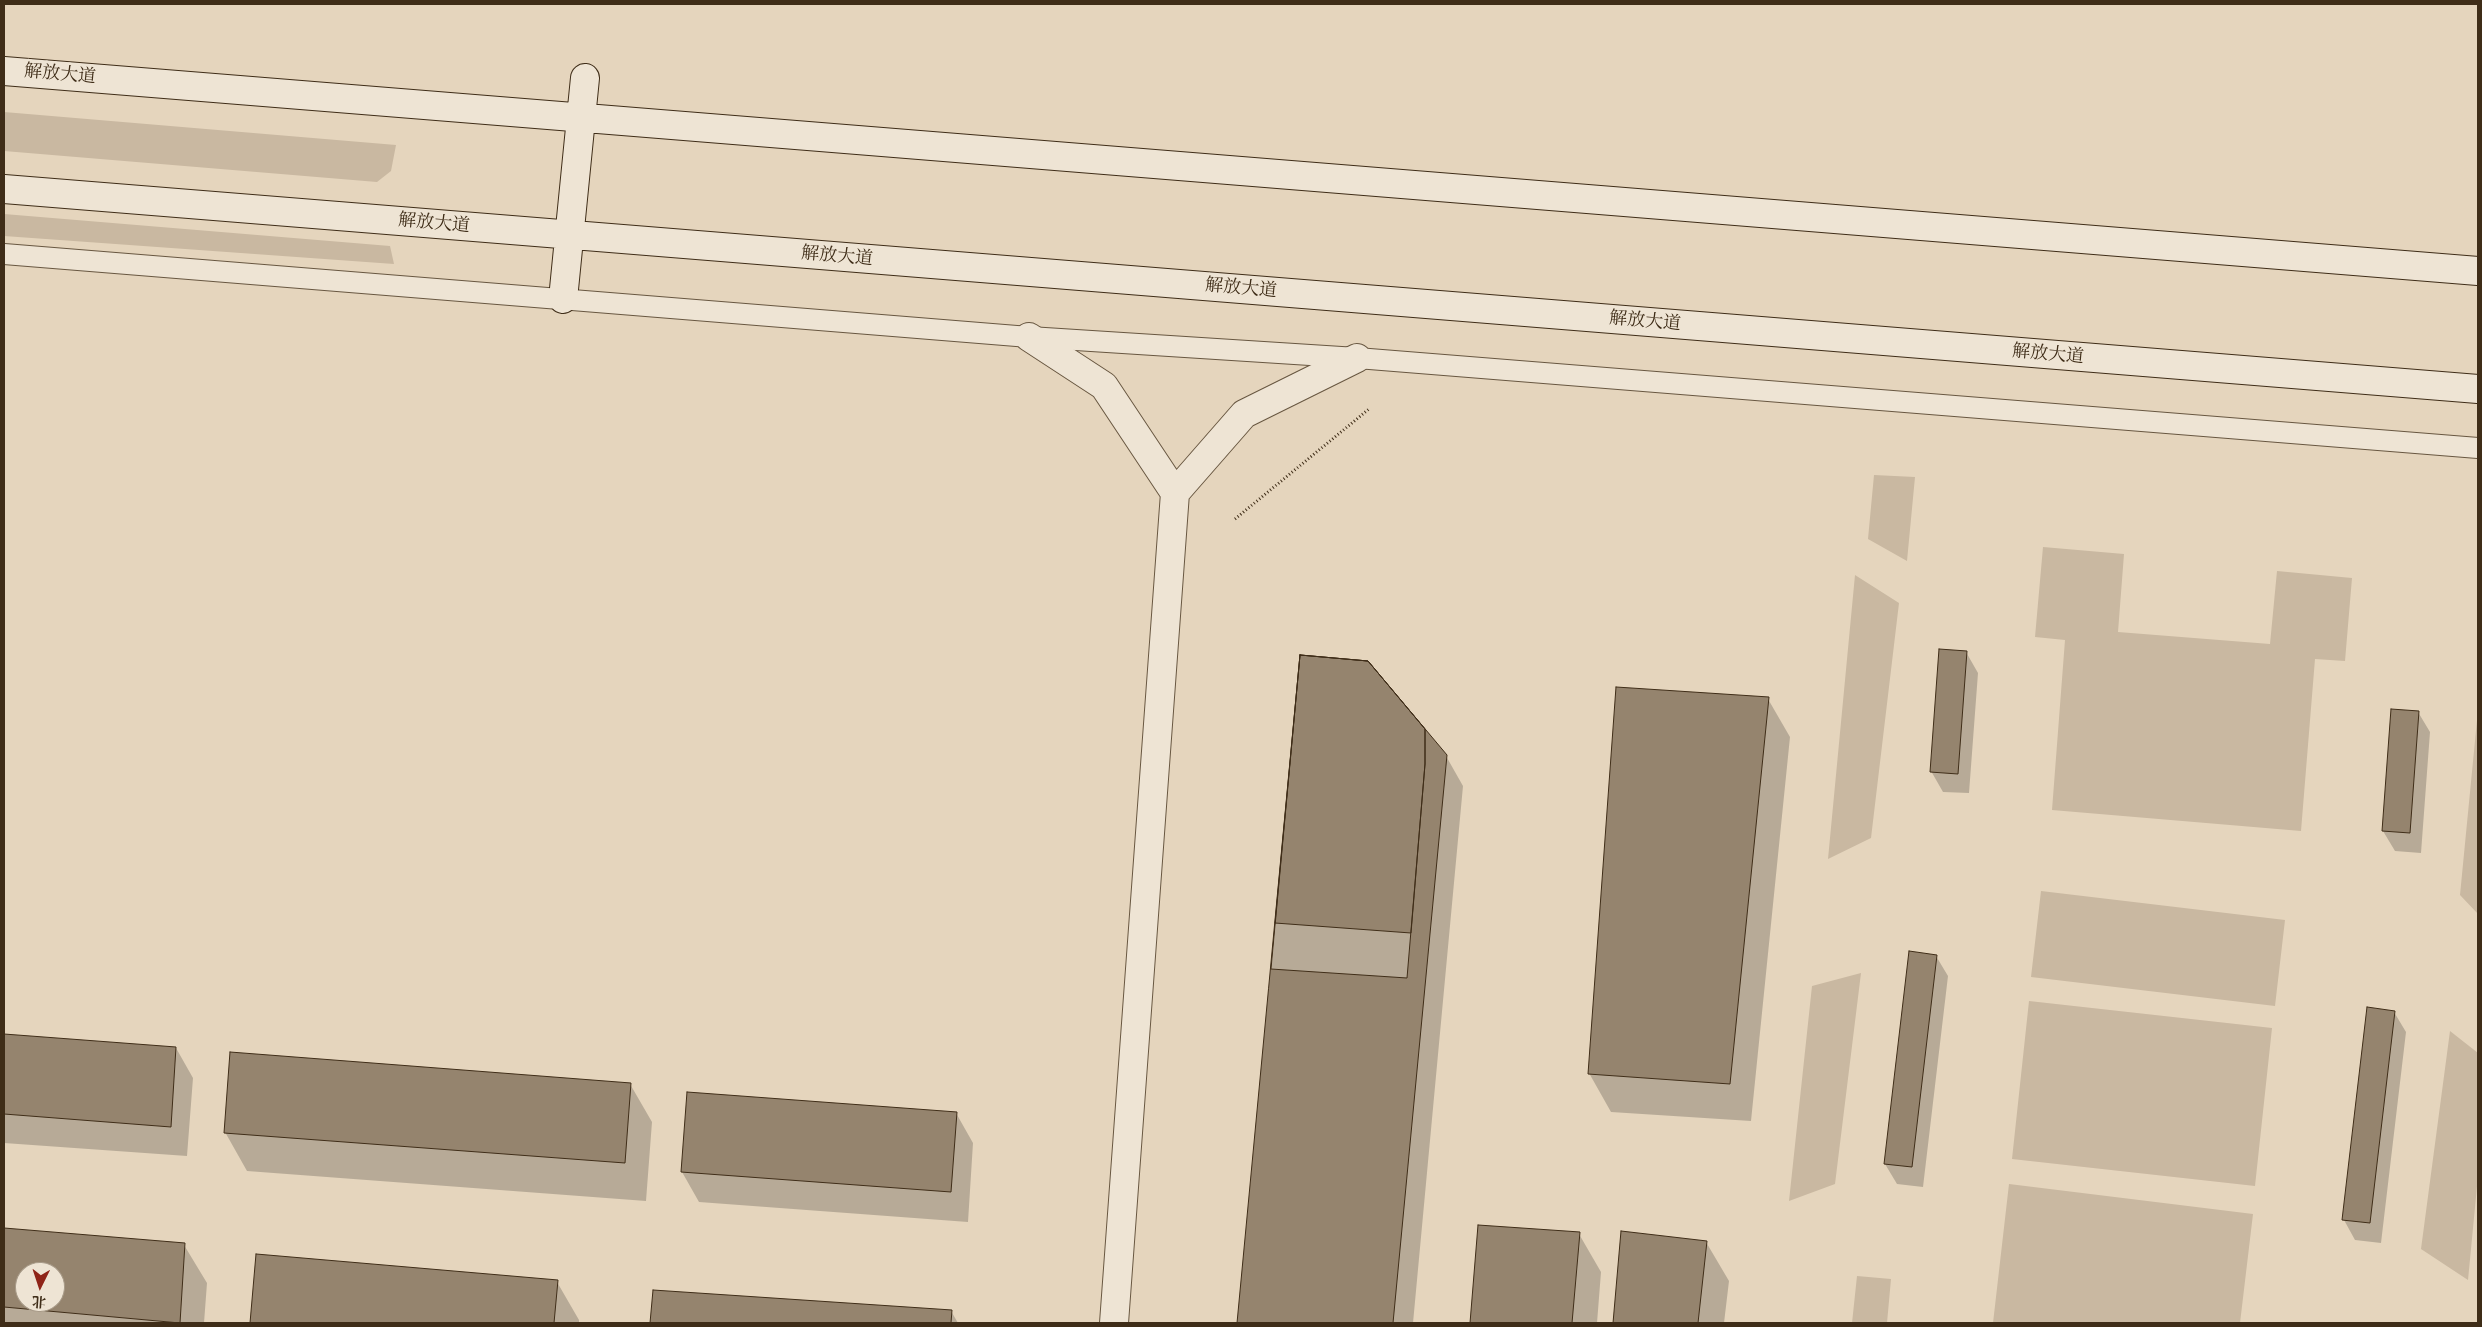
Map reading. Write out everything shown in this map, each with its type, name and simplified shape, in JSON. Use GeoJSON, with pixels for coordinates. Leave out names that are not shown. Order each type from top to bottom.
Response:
{"type":"FeatureCollection","features":[{"type":"Feature","properties":{"kind":"main road","name":"解放大道"},"geometry":{"type":"LineString","coordinates":[[4,71],[2478,271]]}},
{"type":"Feature","properties":{"kind":"main road"},"geometry":{"type":"LineString","coordinates":[[563,299],[585,78]]}},
{"type":"Feature","properties":{"kind":"main road","name":"解放大道"},"geometry":{"type":"LineString","coordinates":[[4,189],[2478,389]]}},
{"type":"Feature","properties":{"kind":"main road"},"geometry":{"type":"LineString","coordinates":[[1029,337],[1104,386],[1176,493]]}},
{"type":"Feature","properties":{"kind":"main road"},"geometry":{"type":"LineString","coordinates":[[1114,1323],[1176,493],[1244,414],[1357,358]]}},
{"type":"Feature","properties":{"kind":"lane"},"geometry":{"type":"LineString","coordinates":[[4,254],[1029,337],[1357,358],[2478,448]]}},
{"type":"Feature","properties":{"kind":"path"},"geometry":{"type":"LineString","coordinates":[[1235,519],[1369,409]]}},
{"type":"Feature","properties":{"kind":"shaded area"},"geometry":{"type":"Polygon","coordinates":[[[4,112],[396,145],[391,171],[377,182],[4,151],[4,112]]]}},
{"type":"Feature","properties":{"kind":"shaded area"},"geometry":{"type":"Polygon","coordinates":[[[4,214],[390,246],[394,264],[4,236],[4,214]]]}},
{"type":"Feature","properties":{"kind":"shaded area"},"geometry":{"type":"Polygon","coordinates":[[[1874,475],[1915,477],[1907,561],[1868,539],[1874,475]]]}},
{"type":"Feature","properties":{"kind":"shaded area"},"geometry":{"type":"Polygon","coordinates":[[[2043,547],[2124,554],[2118,632],[2270,644],[2277,571],[2352,578],[2345,661],[2315,659],[2301,831],[2052,810],[2065,640],[2035,637],[2043,547]]]}},
{"type":"Feature","properties":{"kind":"shaded area"},"geometry":{"type":"Polygon","coordinates":[[[1855,575],[1899,603],[1871,838],[1828,859],[1855,575]]]}},
{"type":"Feature","properties":{"kind":"shaded area"},"geometry":{"type":"Polygon","coordinates":[[[2478,710],[2478,914],[2460,895],[2478,710]]]}},
{"type":"Feature","properties":{"kind":"shaded area"},"geometry":{"type":"Polygon","coordinates":[[[2041,891],[2285,920],[2275,1006],[2031,977],[2041,891]]]}},
{"type":"Feature","properties":{"kind":"shaded area"},"geometry":{"type":"Polygon","coordinates":[[[1861,973],[1835,1184],[1789,1201],[1812,986],[1861,973]]]}},
{"type":"Feature","properties":{"kind":"shaded area"},"geometry":{"type":"Polygon","coordinates":[[[2029,1001],[2272,1028],[2255,1186],[2012,1159],[2029,1001]]]}},
{"type":"Feature","properties":{"kind":"shaded area"},"geometry":{"type":"Polygon","coordinates":[[[2450,1031],[2478,1053],[2478,1176],[2468,1280],[2421,1249],[2450,1031]]]}},
{"type":"Feature","properties":{"kind":"shaded area"},"geometry":{"type":"Polygon","coordinates":[[[2009,1184],[2253,1214],[2240,1323],[1993,1323],[2009,1184]]]}},
{"type":"Feature","properties":{"kind":"shaded area"},"geometry":{"type":"Polygon","coordinates":[[[1857,1276],[1891,1279],[1887,1323],[1852,1323],[1857,1276]]]}},
{"type":"Feature","properties":{"kind":"building"},"geometry":{"type":"Polygon","coordinates":[[[1939,649],[1967,651],[1958,774],[1930,772],[1939,649]]]}},
{"type":"Feature","properties":{"kind":"building"},"geometry":{"type":"Polygon","coordinates":[[[1300,655],[1368,661],[1447,755],[1393,1323],[1237,1323],[1300,655]]]}},
{"type":"Feature","properties":{"kind":"building"},"geometry":{"type":"Polygon","coordinates":[[[1300,655],[1368,661],[1425,729],[1425,764],[1407,978],[1271,969],[1300,655]]]}},
{"type":"Feature","properties":{"kind":"building"},"geometry":{"type":"Polygon","coordinates":[[[1300,655],[1368,661],[1425,729],[1425,764],[1411,933],[1275,923],[1300,655]]]}},
{"type":"Feature","properties":{"kind":"building"},"geometry":{"type":"Polygon","coordinates":[[[1616,687],[1769,697],[1730,1084],[1588,1074],[1616,687]]]}},
{"type":"Feature","properties":{"kind":"building"},"geometry":{"type":"Polygon","coordinates":[[[2391,709],[2419,711],[2410,833],[2382,831],[2391,709]]]}},
{"type":"Feature","properties":{"kind":"building"},"geometry":{"type":"Polygon","coordinates":[[[1909,951],[1937,955],[1912,1167],[1884,1164],[1909,951]]]}},
{"type":"Feature","properties":{"kind":"building"},"geometry":{"type":"Polygon","coordinates":[[[2367,1007],[2395,1011],[2370,1223],[2342,1220],[2367,1007]]]}},
{"type":"Feature","properties":{"kind":"building"},"geometry":{"type":"Polygon","coordinates":[[[4,1034],[176,1047],[171,1127],[4,1114],[4,1034]]]}},
{"type":"Feature","properties":{"kind":"building"},"geometry":{"type":"Polygon","coordinates":[[[230,1052],[631,1083],[625,1163],[224,1133],[230,1052]]]}},
{"type":"Feature","properties":{"kind":"building"},"geometry":{"type":"Polygon","coordinates":[[[687,1092],[957,1112],[951,1192],[681,1172],[687,1092]]]}},
{"type":"Feature","properties":{"kind":"building"},"geometry":{"type":"Polygon","coordinates":[[[1478,1225],[1580,1232],[1572,1323],[1470,1323],[1478,1225]]]}},
{"type":"Feature","properties":{"kind":"building"},"geometry":{"type":"Polygon","coordinates":[[[4,1228],[185,1243],[180,1323],[59,1312],[65,1312],[65,1262],[15,1262],[15,1308],[4,1307],[4,1228]]]}},
{"type":"Feature","properties":{"kind":"building"},"geometry":{"type":"Polygon","coordinates":[[[1621,1231],[1707,1241],[1698,1323],[1613,1323],[1621,1231]]]}},
{"type":"Feature","properties":{"kind":"building"},"geometry":{"type":"Polygon","coordinates":[[[256,1254],[558,1280],[554,1323],[250,1323],[256,1254]]]}},
{"type":"Feature","properties":{"kind":"building"},"geometry":{"type":"Polygon","coordinates":[[[653,1290],[952,1310],[951,1323],[650,1323],[653,1290]]]}}]}
